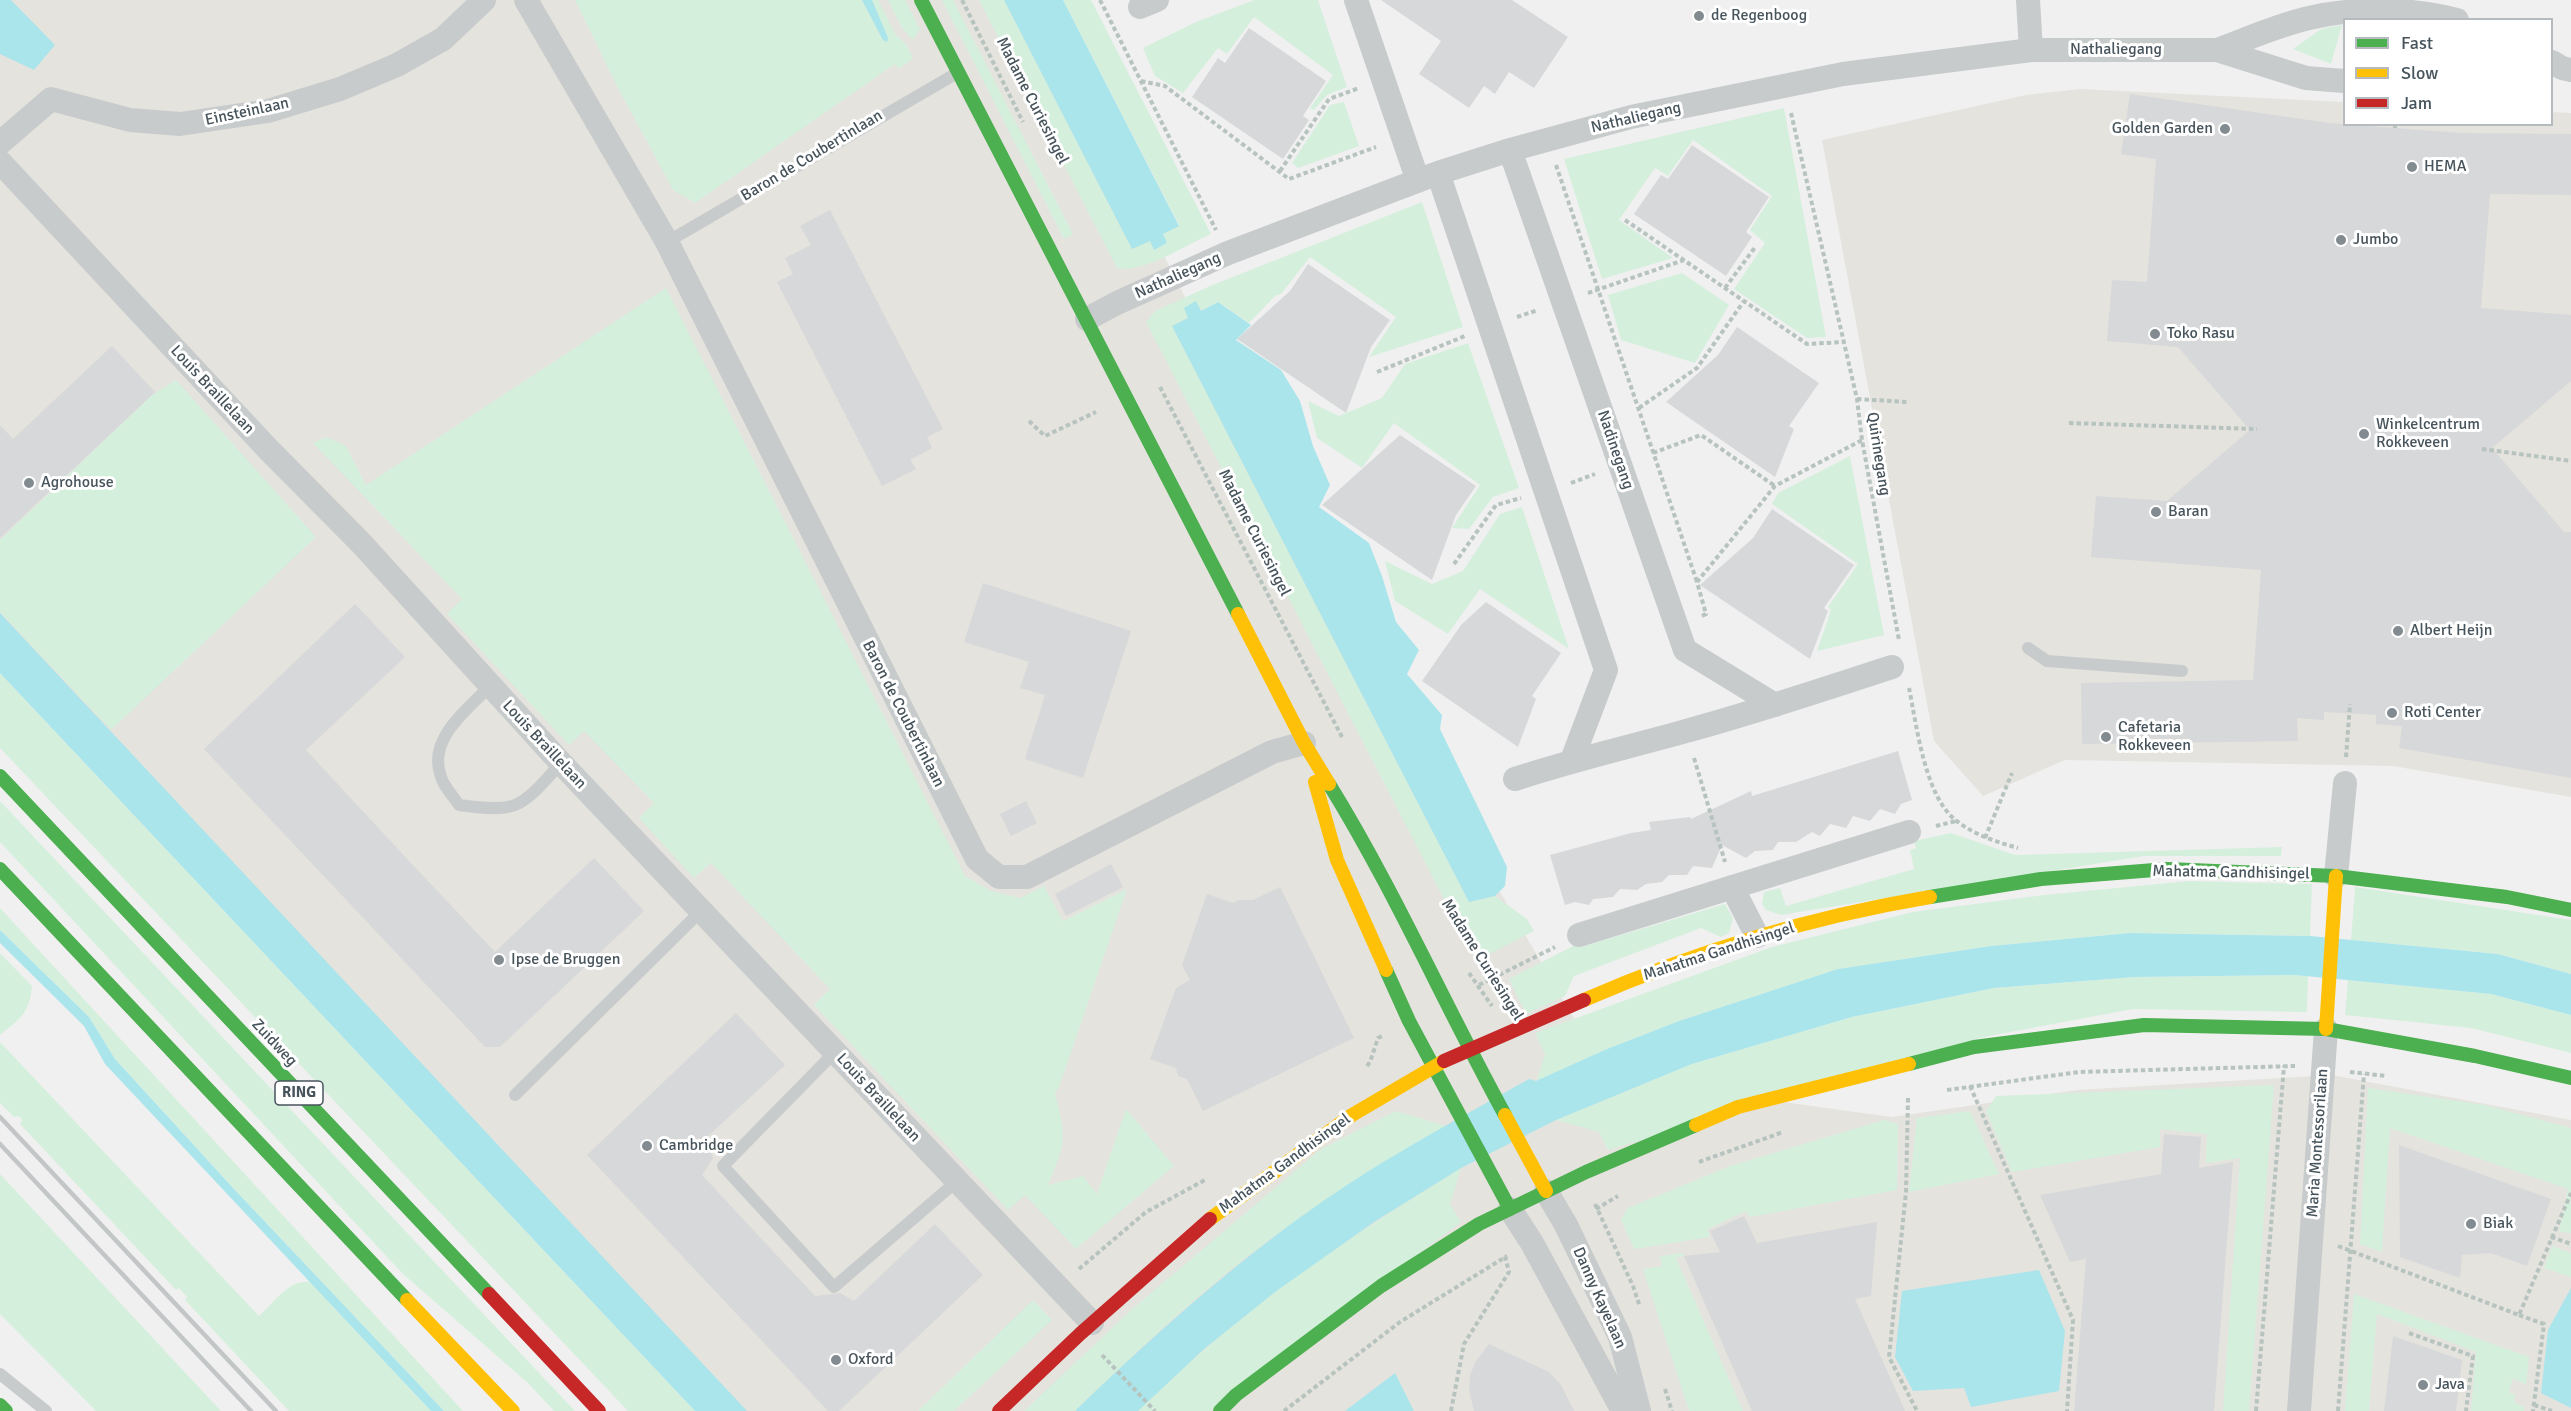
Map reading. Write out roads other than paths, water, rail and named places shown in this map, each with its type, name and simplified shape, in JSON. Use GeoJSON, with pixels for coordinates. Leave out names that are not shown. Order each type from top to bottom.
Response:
{"type":"FeatureCollection","features":[{"type":"Feature","properties":{"kind":"main road"},"geometry":{"type":"LineString","coordinates":[[921,0],[1304,743],[1366,844],[1469,1050],[1546,1191]]}},
{"type":"Feature","properties":{"kind":"main road"},"geometry":{"type":"LineString","coordinates":[[1304,743],[1337,860],[1409,1021],[1510,1209]]}},
{"type":"Feature","properties":{"kind":"main road","name":"Zuidweg"},"geometry":{"type":"LineString","coordinates":[[0,776],[599,1411]]}},
{"type":"Feature","properties":{"kind":"main road"},"geometry":{"type":"LineString","coordinates":[[0,869],[513,1411]]}},
{"type":"Feature","properties":{"kind":"main road","name":"Mahatma Gandhisingel"},"geometry":{"type":"LineString","coordinates":[[999,1411],[1092,1323],[1206,1222],[1352,1115],[1432,1066],[1619,986],[1757,936],[1884,905],[2041,879],[2167,869],[2336,876],[2507,897],[2571,910]]}},
{"type":"Feature","properties":{"kind":"main road","name":"Maria Montessorilaan"},"geometry":{"type":"LineString","coordinates":[[2326,1029],[2336,876]]}},
{"type":"Feature","properties":{"kind":"main road"},"geometry":{"type":"LineString","coordinates":[[1220,1411],[1236,1395],[1381,1287],[1479,1224],[1546,1191],[1738,1107],[1974,1047],[2144,1025],[2326,1029],[2475,1056],[2571,1078]]}},
{"type":"Feature","properties":{"kind":"main road"},"geometry":{"type":"LineString","coordinates":[[0,1405],[6,1411]]}},
{"type":"Feature","properties":{"kind":"street","name":"Einsteinlaan"},"geometry":{"type":"LineString","coordinates":[[0,142],[51,99],[130,120],[180,124],[268,111],[340,89],[397,65],[443,39],[484,0]]}},
{"type":"Feature","properties":{"kind":"street","name":"Baron de Coubertinlaan"},"geometry":{"type":"LineString","coordinates":[[526,0],[667,242],[977,859],[999,877],[1027,877],[1272,752],[1304,743]]}},
{"type":"Feature","properties":{"kind":"street"},"geometry":{"type":"LineString","coordinates":[[1356,0],[1403,137],[1428,177],[1490,326],[1606,670],[1572,760]]}},
{"type":"Feature","properties":{"kind":"street"},"geometry":{"type":"LineString","coordinates":[[2028,0],[2031,50]]}},
{"type":"Feature","properties":{"kind":"street","name":"Nathaliegang"},"geometry":{"type":"LineString","coordinates":[[2217,50],[2310,18],[2378,10],[2432,11],[2451,18]]}},
{"type":"Feature","properties":{"kind":"street","name":"Nathaliegang"},"geometry":{"type":"LineString","coordinates":[[1087,319],[1228,253],[1428,177],[1510,150],[1631,117],[1843,74],[2031,50],[2217,50],[2306,78],[2343,81]]}},
{"type":"Feature","properties":{"kind":"street","name":"Nadinegang"},"geometry":{"type":"LineString","coordinates":[[1510,150],[1685,650],[1775,705]]}},
{"type":"Feature","properties":{"kind":"street","name":"Louis Braillelaan"},"geometry":{"type":"LineString","coordinates":[[0,162],[267,448],[361,543],[489,687],[1092,1323]]}},
{"type":"Feature","properties":{"kind":"street"},"geometry":{"type":"LineString","coordinates":[[1515,779],[1572,760],[1686,731],[1775,705],[1892,667]]}},
{"type":"Feature","properties":{"kind":"street"},"geometry":{"type":"LineString","coordinates":[[2336,876],[2344,783]]}},
{"type":"Feature","properties":{"kind":"street"},"geometry":{"type":"LineString","coordinates":[[1579,935],[1909,832]]}},
{"type":"Feature","properties":{"kind":"street"},"geometry":{"type":"LineString","coordinates":[[1732,887],[1757,936]]}},
{"type":"Feature","properties":{"kind":"street","name":"Maria Montessorilaan"},"geometry":{"type":"LineString","coordinates":[[2299,1411],[2326,1029]]}},
{"type":"Feature","properties":{"kind":"street","name":"Danny Kayelaan"},"geometry":{"type":"LineString","coordinates":[[1546,1191],[1566,1225],[1620,1338],[1639,1411]]}},
{"type":"Feature","properties":{"kind":"street","name":"Danny Kayelaan"},"geometry":{"type":"LineString","coordinates":[[1510,1209],[1532,1244],[1623,1411]]}},
{"type":"Feature","properties":{"kind":"lane","name":"Baron de Coubertinlaan"},"geometry":{"type":"LineString","coordinates":[[667,242],[958,72]]}},
{"type":"Feature","properties":{"kind":"lane"},"geometry":{"type":"LineString","coordinates":[[2028,648],[2047,661],[2182,671]]}},
{"type":"Feature","properties":{"kind":"lane"},"geometry":{"type":"LineString","coordinates":[[489,687],[451,727],[438,749],[441,777],[459,805],[486,808],[515,805],[540,786],[561,763]]}},
{"type":"Feature","properties":{"kind":"lane"},"geometry":{"type":"LineString","coordinates":[[515,1095],[701,911]]}},
{"type":"Feature","properties":{"kind":"lane"},"geometry":{"type":"LineString","coordinates":[[835,1052],[723,1166],[834,1287],[957,1181]]}},
{"type":"Feature","properties":{"kind":"lane"},"geometry":{"type":"LineString","coordinates":[[0,1374],[46,1411]]}},
{"type":"Feature","properties":{"kind":"water"},"geometry":{"type":"Polygon","coordinates":[[[0,0],[11,0],[55,45],[34,70],[0,54],[0,0]]]}},
{"type":"Feature","properties":{"kind":"water"},"geometry":{"type":"Polygon","coordinates":[[[862,0],[872,0],[888,38],[887,42],[883,40],[862,0]]]}},
{"type":"Feature","properties":{"kind":"water"},"geometry":{"type":"Polygon","coordinates":[[[1004,0],[1063,0],[1179,226],[1163,234],[1167,243],[1154,250],[1150,241],[1132,249],[1004,0]]]}},
{"type":"Feature","properties":{"kind":"water"},"geometry":{"type":"Polygon","coordinates":[[[1196,301],[1201,311],[1218,302],[1251,325],[1236,340],[1281,370],[1300,401],[1313,446],[1330,485],[1319,507],[1369,543],[1396,622],[1419,650],[1407,674],[1442,715],[1440,729],[1507,867],[1505,886],[1495,896],[1469,902],[1172,326],[1188,318],[1184,308],[1196,301]]]}},
{"type":"Feature","properties":{"kind":"water"},"geometry":{"type":"Polygon","coordinates":[[[0,613],[747,1411],[695,1411],[0,673],[0,613]]]}},
{"type":"Feature","properties":{"kind":"water"},"geometry":{"type":"Polygon","coordinates":[[[0,930],[89,1017],[115,1059],[234,1189],[444,1411],[431,1411],[105,1064],[84,1026],[0,943],[0,930]]]}},
{"type":"Feature","properties":{"kind":"water"},"geometry":{"type":"Polygon","coordinates":[[[2130,933],[2310,936],[2498,954],[2571,974],[2571,1015],[2491,994],[2295,975],[2135,977],[1994,988],[1852,1017],[1692,1064],[1556,1120],[1461,1168],[1374,1222],[1275,1292],[1204,1349],[1138,1411],[1075,1411],[1204,1293],[1272,1238],[1344,1187],[1389,1159],[1529,1079],[1536,1081],[1607,1049],[1679,1021],[1838,969],[1991,946],[2130,933]]]}},
{"type":"Feature","properties":{"kind":"water"},"geometry":{"type":"Polygon","coordinates":[[[2039,1270],[2065,1331],[2059,1391],[1971,1407],[1964,1388],[1913,1391],[1895,1357],[1902,1291],[2039,1270]]]}},
{"type":"Feature","properties":{"kind":"water"},"geometry":{"type":"Polygon","coordinates":[[[2571,1288],[2571,1408],[2541,1393],[2548,1330],[2571,1288]]]}},
{"type":"Feature","properties":{"kind":"water"},"geometry":{"type":"Polygon","coordinates":[[[1395,1373],[1414,1411],[1345,1411],[1395,1373]]]}},
{"type":"Feature","properties":{"kind":"railway"},"geometry":{"type":"LineString","coordinates":[[0,1117],[276,1411]]}},
{"type":"Feature","properties":{"kind":"railway"},"geometry":{"type":"LineString","coordinates":[[0,1144],[251,1411]]}},
{"type":"Feature","properties":{"kind":"place","name":"de Regenboog"},"geometry":{"type":"Point","coordinates":[1699,16]}},
{"type":"Feature","properties":{"kind":"place","name":"Golden Garden"},"geometry":{"type":"Point","coordinates":[2225,129]}},
{"type":"Feature","properties":{"kind":"place","name":"HEMA"},"geometry":{"type":"Point","coordinates":[2412,167]}},
{"type":"Feature","properties":{"kind":"place","name":"Jumbo"},"geometry":{"type":"Point","coordinates":[2341,240]}},
{"type":"Feature","properties":{"kind":"place","name":"Toko Rasu"},"geometry":{"type":"Point","coordinates":[2155,334]}},
{"type":"Feature","properties":{"kind":"place","name":"Winkelcentrum Rokkeveen"},"geometry":{"type":"Point","coordinates":[2364,434]}},
{"type":"Feature","properties":{"kind":"place","name":"Agrohouse"},"geometry":{"type":"Point","coordinates":[29,483]}},
{"type":"Feature","properties":{"kind":"place","name":"Baran"},"geometry":{"type":"Point","coordinates":[2156,512]}},
{"type":"Feature","properties":{"kind":"place","name":"Albert Heijn"},"geometry":{"type":"Point","coordinates":[2398,631]}},
{"type":"Feature","properties":{"kind":"place","name":"Roti Center"},"geometry":{"type":"Point","coordinates":[2392,713]}},
{"type":"Feature","properties":{"kind":"place","name":"Cafetaria Rokkeveen"},"geometry":{"type":"Point","coordinates":[2106,737]}},
{"type":"Feature","properties":{"kind":"place","name":"Ipse de Bruggen"},"geometry":{"type":"Point","coordinates":[499,960]}},
{"type":"Feature","properties":{"kind":"place","name":"Cambridge"},"geometry":{"type":"Point","coordinates":[647,1146]}},
{"type":"Feature","properties":{"kind":"place","name":"Biak"},"geometry":{"type":"Point","coordinates":[2471,1224]}},
{"type":"Feature","properties":{"kind":"place","name":"Oxford"},"geometry":{"type":"Point","coordinates":[836,1360]}},
{"type":"Feature","properties":{"kind":"place","name":"Java"},"geometry":{"type":"Point","coordinates":[2423,1385]}}]}
